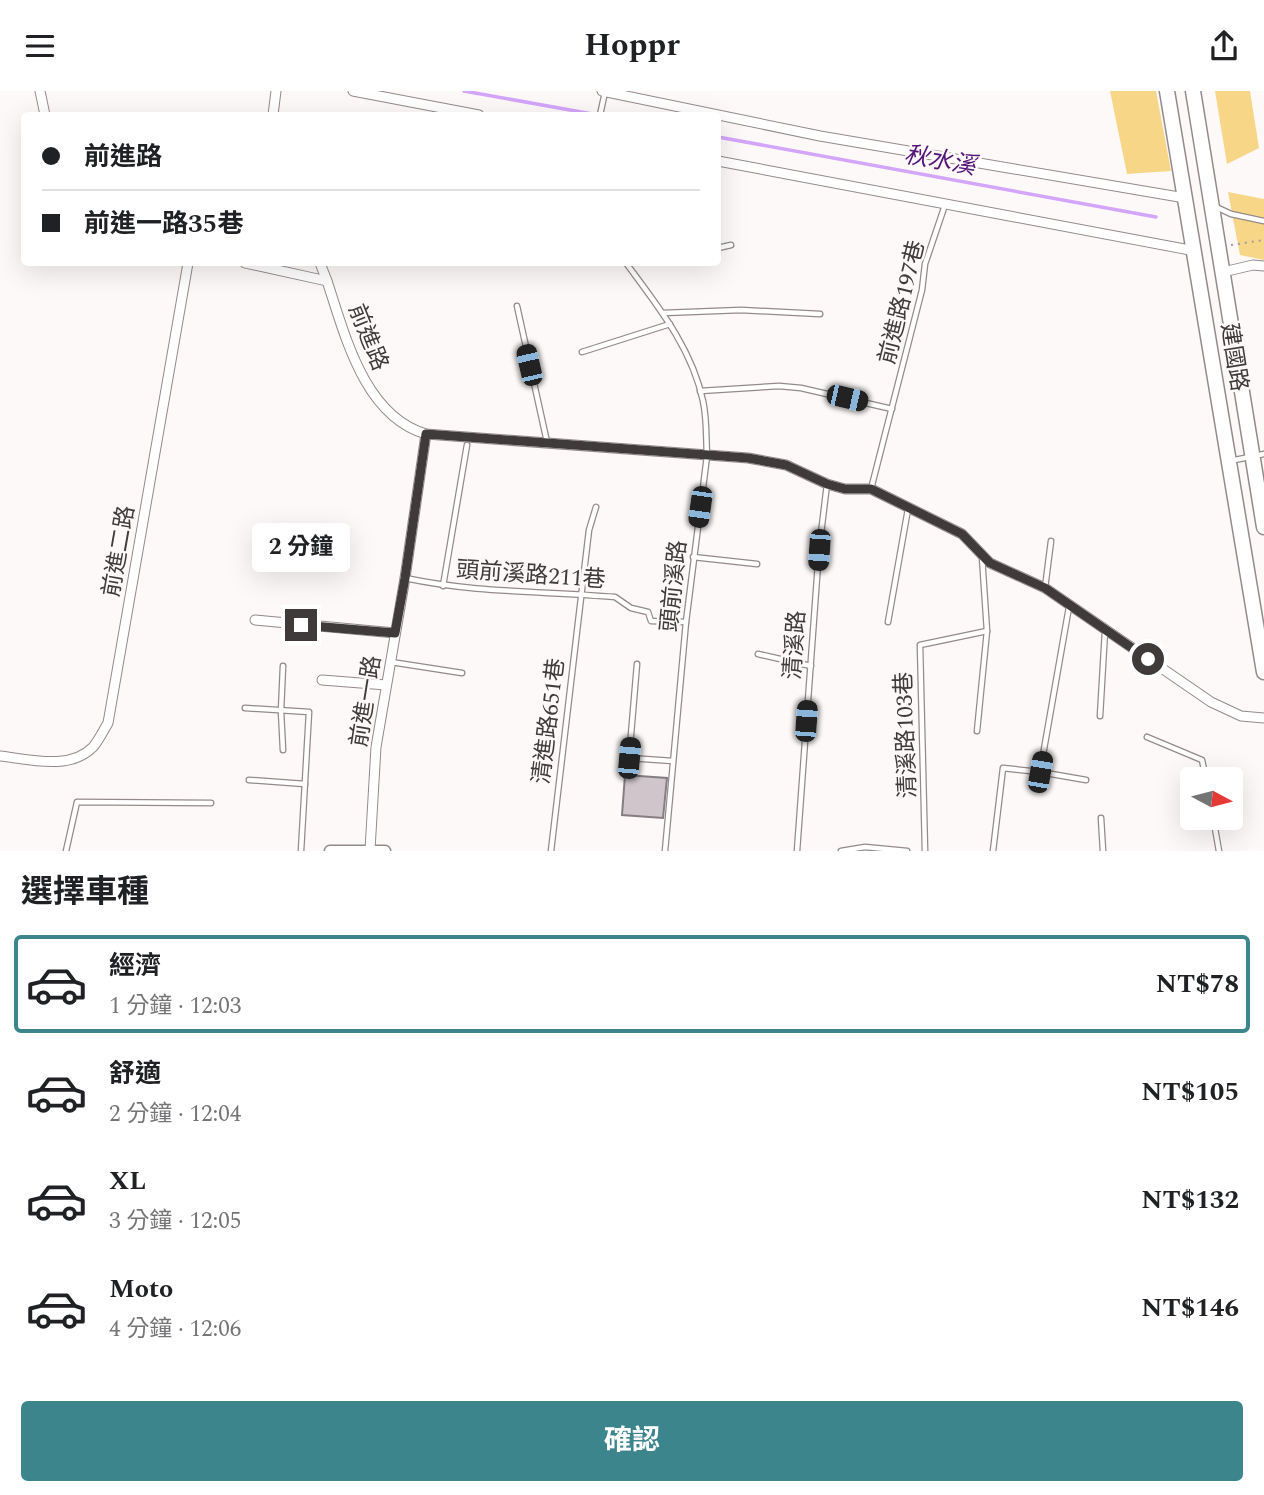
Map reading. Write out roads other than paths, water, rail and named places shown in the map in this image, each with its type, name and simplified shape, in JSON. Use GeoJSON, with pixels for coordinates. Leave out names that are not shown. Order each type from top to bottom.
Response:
{"type":"FeatureCollection","features":[{"type":"Feature","properties":{"kind":"main road","name":"建國路"},"geometry":{"type":"LineString","coordinates":[[1167,91],[1264,672]]}},
{"type":"Feature","properties":{"kind":"main road","name":"建國路"},"geometry":{"type":"LineString","coordinates":[[1192,91],[1258,455],[1264,527]]}},
{"type":"Feature","properties":{"kind":"street"},"geometry":{"type":"LineString","coordinates":[[40,91],[45,112]]}},
{"type":"Feature","properties":{"kind":"street"},"geometry":{"type":"LineString","coordinates":[[273,112],[276,91]]}},
{"type":"Feature","properties":{"kind":"street"},"geometry":{"type":"LineString","coordinates":[[354,91],[464,112]]}},
{"type":"Feature","properties":{"kind":"street"},"geometry":{"type":"LineString","coordinates":[[604,92],[702,112]]}},
{"type":"Feature","properties":{"kind":"street"},"geometry":{"type":"LineString","coordinates":[[721,116],[820,136],[1185,198]]}},
{"type":"Feature","properties":{"kind":"street"},"geometry":{"type":"LineString","coordinates":[[721,162],[1195,251]]}},
{"type":"Feature","properties":{"kind":"street"},"geometry":{"type":"LineString","coordinates":[[1223,272],[1253,265],[1264,266]]}},
{"type":"Feature","properties":{"kind":"street","name":"前進二路"},"geometry":{"type":"LineString","coordinates":[[0,756],[57,762],[75,758],[91,750],[108,723],[187,266]]}},
{"type":"Feature","properties":{"kind":"street","name":"前進路"},"geometry":{"type":"LineString","coordinates":[[259,266],[327,281],[354,360],[365,382],[398,420],[413,430],[426,434],[748,458],[786,465],[827,484],[845,489],[871,489],[962,534],[990,563],[1045,588],[1211,702],[1241,716],[1264,718]]}},
{"type":"Feature","properties":{"kind":"street"},"geometry":{"type":"LineString","coordinates":[[321,266],[327,281]]}},
{"type":"Feature","properties":{"kind":"street","name":"前進一路"},"geometry":{"type":"LineString","coordinates":[[370,850],[375,758],[426,434]]}},
{"type":"Feature","properties":{"kind":"street"},"geometry":{"type":"LineString","coordinates":[[255,620],[395,633]]}},
{"type":"Feature","properties":{"kind":"street"},"geometry":{"type":"LineString","coordinates":[[322,680],[386,685]]}},
{"type":"Feature","properties":{"kind":"street"},"geometry":{"type":"LineString","coordinates":[[330,851],[385,851]]}},
{"type":"Feature","properties":{"kind":"lane"},"geometry":{"type":"LineString","coordinates":[[601,112],[604,92]]}},
{"type":"Feature","properties":{"kind":"lane","name":"前進路197巷"},"geometry":{"type":"LineString","coordinates":[[871,489],[922,290],[925,264],[945,204]]}},
{"type":"Feature","properties":{"kind":"lane"},"geometry":{"type":"LineString","coordinates":[[1212,205],[1264,221]]}},
{"type":"Feature","properties":{"kind":"lane"},"geometry":{"type":"LineString","coordinates":[[721,247],[731,245]]}},
{"type":"Feature","properties":{"kind":"lane","name":"頭前溪路"},"geometry":{"type":"LineString","coordinates":[[628,266],[663,313],[690,360],[704,403],[707,456],[686,622],[665,851]]}},
{"type":"Feature","properties":{"kind":"lane"},"geometry":{"type":"LineString","coordinates":[[517,306],[547,443]]}},
{"type":"Feature","properties":{"kind":"lane"},"geometry":{"type":"LineString","coordinates":[[663,313],[741,310],[820,314]]}},
{"type":"Feature","properties":{"kind":"lane"},"geometry":{"type":"LineString","coordinates":[[582,352],[670,324]]}},
{"type":"Feature","properties":{"kind":"lane"},"geometry":{"type":"LineString","coordinates":[[700,391],[779,386],[802,388],[892,408]]}},
{"type":"Feature","properties":{"kind":"lane"},"geometry":{"type":"LineString","coordinates":[[443,586],[467,445]]}},
{"type":"Feature","properties":{"kind":"lane"},"geometry":{"type":"LineString","coordinates":[[1229,461],[1258,455]]}},
{"type":"Feature","properties":{"kind":"lane","name":"清溪路"},"geometry":{"type":"LineString","coordinates":[[797,851],[819,550],[827,484]]}},
{"type":"Feature","properties":{"kind":"lane","name":"清進路651巷"},"geometry":{"type":"LineString","coordinates":[[551,851],[589,530],[596,507]]}},
{"type":"Feature","properties":{"kind":"lane"},"geometry":{"type":"LineString","coordinates":[[888,622],[908,509]]}},
{"type":"Feature","properties":{"kind":"lane"},"geometry":{"type":"LineString","coordinates":[[1045,588],[1051,541]]}},
{"type":"Feature","properties":{"kind":"lane"},"geometry":{"type":"LineString","coordinates":[[977,731],[987,631],[982,556]]}},
{"type":"Feature","properties":{"kind":"lane"},"geometry":{"type":"LineString","coordinates":[[693,557],[757,564]]}},
{"type":"Feature","properties":{"kind":"lane","name":"頭前溪路211巷"},"geometry":{"type":"LineString","coordinates":[[405,578],[443,586],[497,592],[581,594],[618,599],[631,608],[648,612],[651,621],[686,622]]}},
{"type":"Feature","properties":{"kind":"lane"},"geometry":{"type":"LineString","coordinates":[[1040,772],[1069,607]]}},
{"type":"Feature","properties":{"kind":"lane","name":"清溪路103巷"},"geometry":{"type":"LineString","coordinates":[[925,851],[920,645],[987,631]]}},
{"type":"Feature","properties":{"kind":"lane"},"geometry":{"type":"LineString","coordinates":[[1100,716],[1105,631]]}},
{"type":"Feature","properties":{"kind":"lane"},"geometry":{"type":"LineString","coordinates":[[758,654],[810,666]]}},
{"type":"Feature","properties":{"kind":"lane"},"geometry":{"type":"LineString","coordinates":[[390,661],[462,673]]}},
{"type":"Feature","properties":{"kind":"lane"},"geometry":{"type":"LineString","coordinates":[[637,664],[629,758],[673,761]]}},
{"type":"Feature","properties":{"kind":"lane"},"geometry":{"type":"LineString","coordinates":[[283,750],[281,711],[284,666]]}},
{"type":"Feature","properties":{"kind":"lane"},"geometry":{"type":"LineString","coordinates":[[245,708],[309,712],[301,851]]}},
{"type":"Feature","properties":{"kind":"lane"},"geometry":{"type":"LineString","coordinates":[[1147,737],[1202,760],[1203,767]]}},
{"type":"Feature","properties":{"kind":"lane"},"geometry":{"type":"LineString","coordinates":[[993,851],[1003,768],[1086,781]]}},
{"type":"Feature","properties":{"kind":"lane"},"geometry":{"type":"LineString","coordinates":[[248,780],[305,784]]}},
{"type":"Feature","properties":{"kind":"lane"},"geometry":{"type":"LineString","coordinates":[[66,851],[77,802],[211,803]]}},
{"type":"Feature","properties":{"kind":"lane"},"geometry":{"type":"LineString","coordinates":[[1101,818],[1103,851]]}},
{"type":"Feature","properties":{"kind":"lane"},"geometry":{"type":"LineString","coordinates":[[1215,830],[1219,851]]}},
{"type":"Feature","properties":{"kind":"lane"},"geometry":{"type":"LineString","coordinates":[[841,851],[865,847],[907,851]]}},
{"type":"Feature","properties":{"kind":"waterway","name":"秋水溪"},"geometry":{"type":"LineString","coordinates":[[464,91],[581,112]]}},
{"type":"Feature","properties":{"kind":"waterway","name":"秋水溪"},"geometry":{"type":"LineString","coordinates":[[721,138],[1156,217]]}}]}
